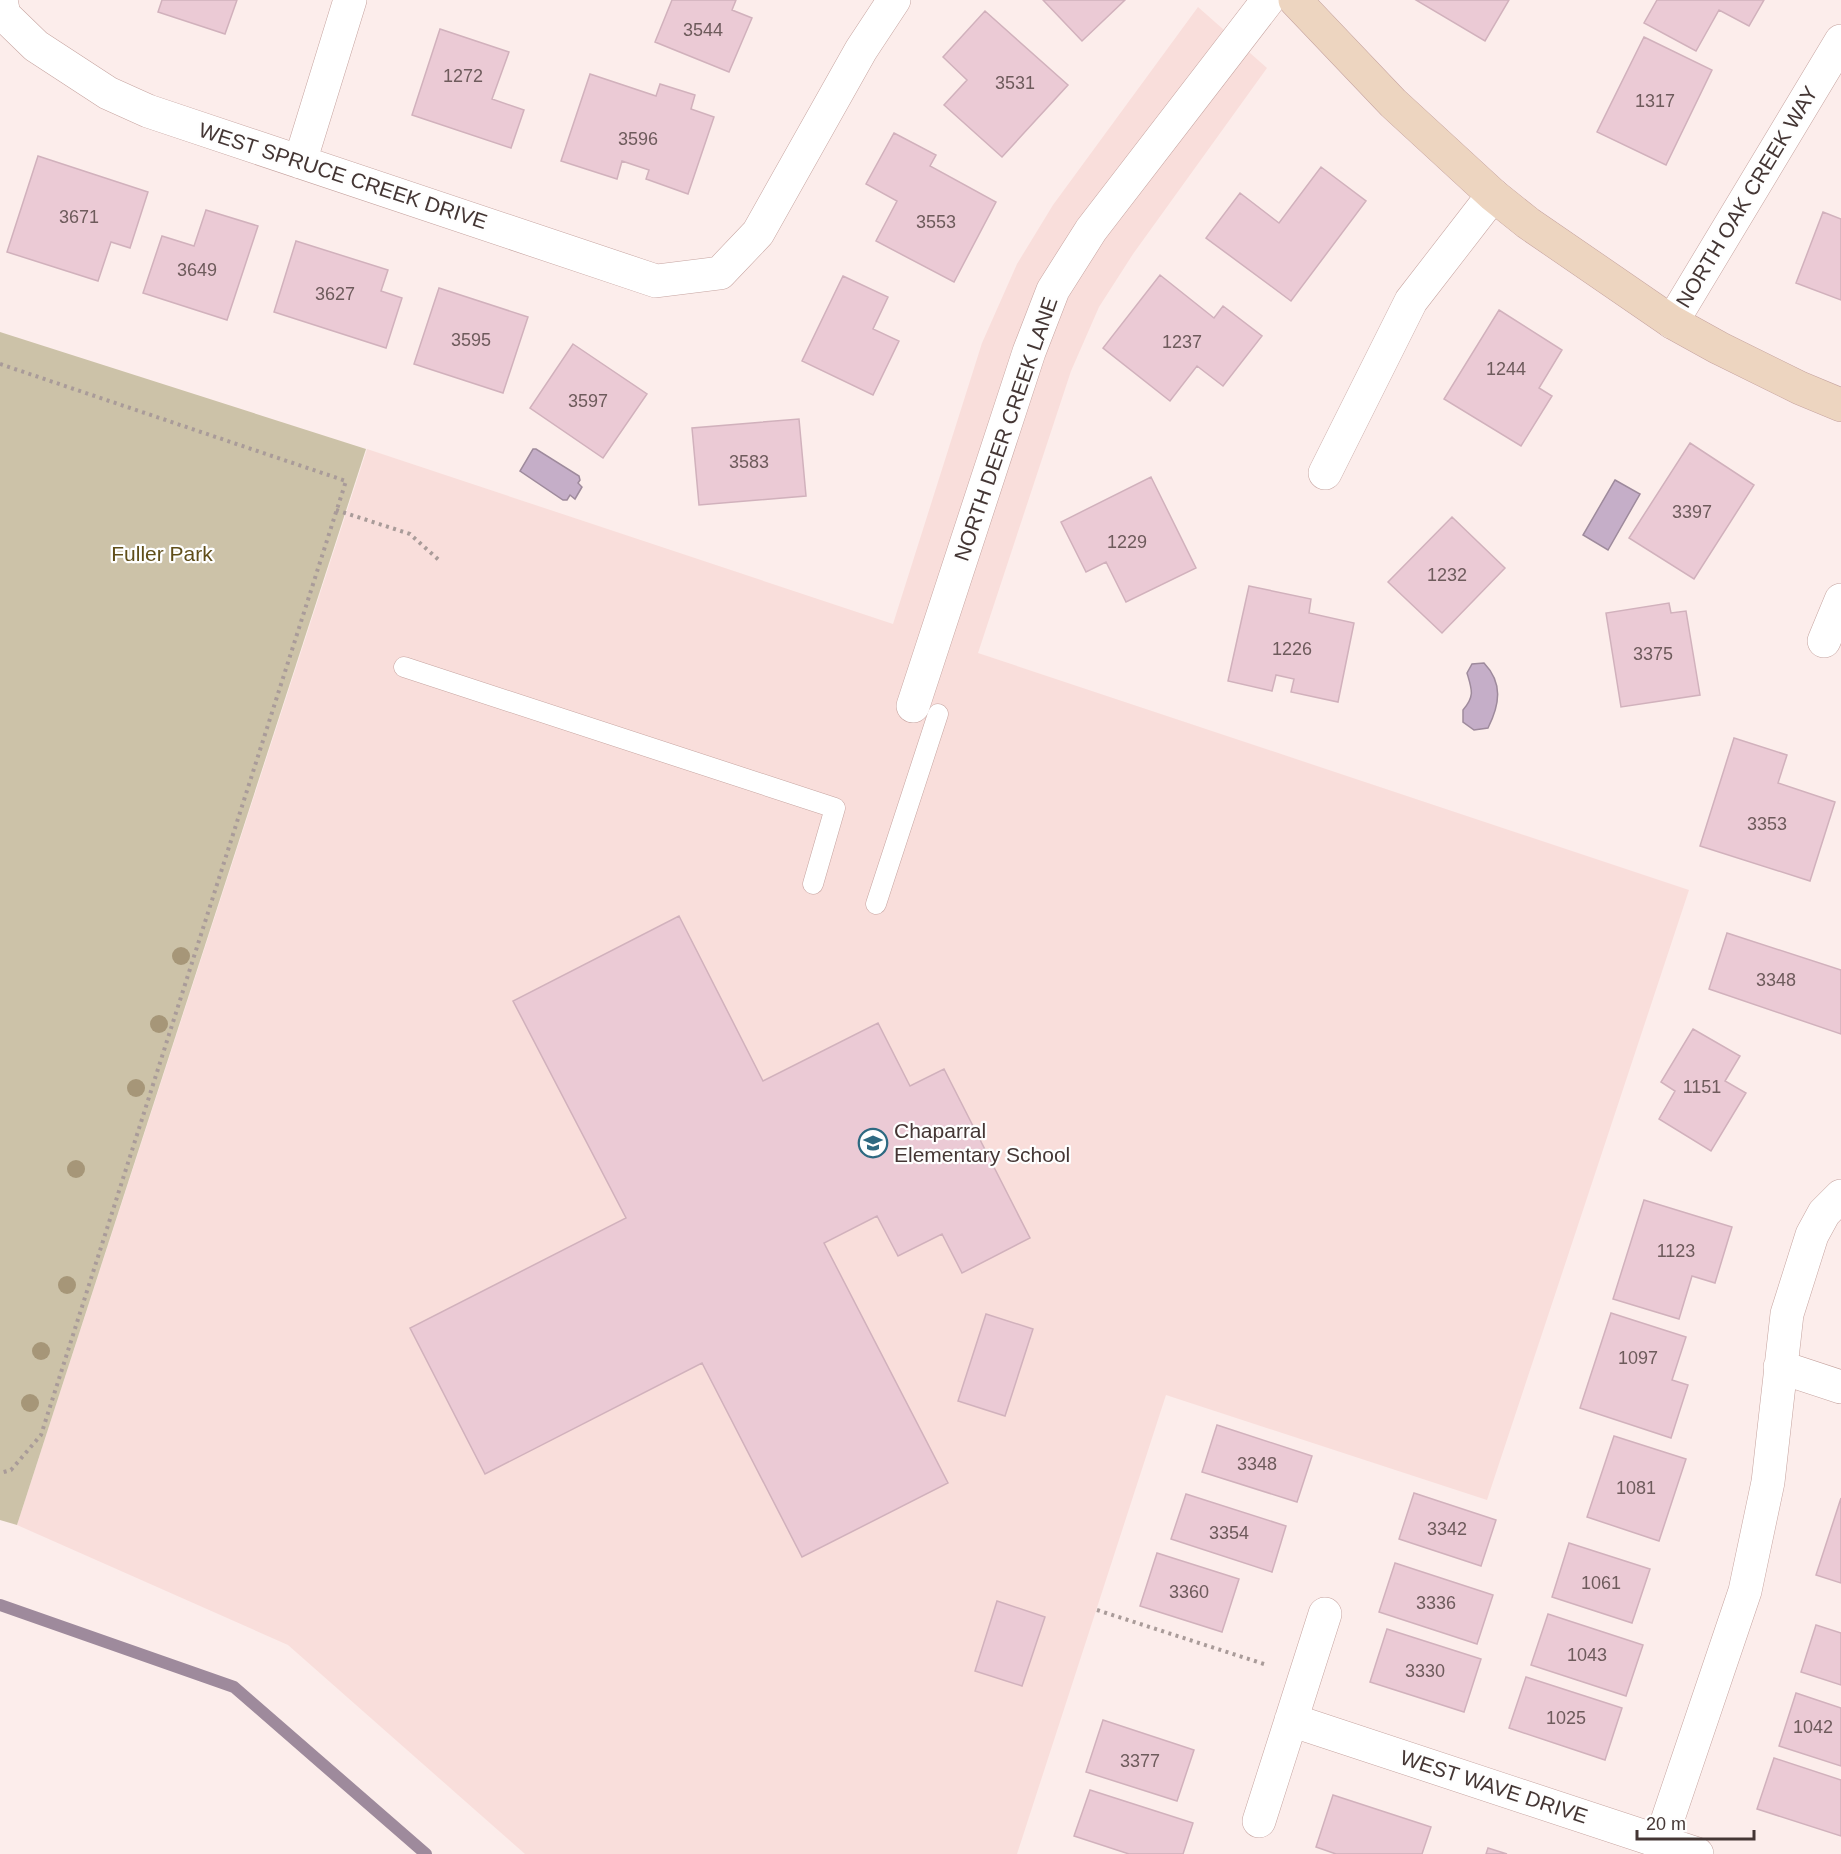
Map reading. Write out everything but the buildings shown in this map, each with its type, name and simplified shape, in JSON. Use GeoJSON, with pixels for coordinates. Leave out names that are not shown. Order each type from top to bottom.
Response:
{"type":"FeatureCollection","features":[{"type":"Feature","properties":{"kind":"street","name":"WEST SPRUCE CREEK DRIVE"},"geometry":{"type":"LineString","coordinates":[[1,0],[4,15],[36,46],[108,93],[148,111],[656,281],[720,273],[758,232],[861,50],[894,0]]}},
{"type":"Feature","properties":{"kind":"street"},"geometry":{"type":"LineString","coordinates":[[300,162],[351,0]]}},
{"type":"Feature","properties":{"kind":"street","name":"NORTH DEER CREEK LANE"},"geometry":{"type":"LineString","coordinates":[[925,710],[1029,352],[1053,290],[1091,230],[1268,0]]}},
{"type":"Feature","properties":{"kind":"street"},"geometry":{"type":"LineString","coordinates":[[1295,0],[1393,103],[1493,195],[1528,223],[1672,322],[1800,388],[1841,405]]}},
{"type":"Feature","properties":{"kind":"street","name":"NORTH OAK CREEK WAY"},"geometry":{"type":"LineString","coordinates":[[1672,322],[1841,41]]}},
{"type":"Feature","properties":{"kind":"street"},"geometry":{"type":"LineString","coordinates":[[1325,473],[1411,301],[1493,195]]}},
{"type":"Feature","properties":{"kind":"street"},"geometry":{"type":"LineString","coordinates":[[1824,641],[1841,600]]}},
{"type":"Feature","properties":{"kind":"street"},"geometry":{"type":"LineString","coordinates":[[1658,1848],[1745,1591],[1768,1482],[1787,1314],[1812,1235],[1824,1213],[1841,1196]]}},
{"type":"Feature","properties":{"kind":"street"},"geometry":{"type":"LineString","coordinates":[[1780,1367],[1841,1387]]}},
{"type":"Feature","properties":{"kind":"street"},"geometry":{"type":"LineString","coordinates":[[1259,1821],[1325,1614]]}},
{"type":"Feature","properties":{"kind":"street","name":"WEST WAVE DRIVE"},"geometry":{"type":"LineString","coordinates":[[1291,1720],[1658,1848],[1697,1854]]}},
{"type":"Feature","properties":{"kind":"lane"},"geometry":{"type":"LineString","coordinates":[[404,667],[835,808],[813,884]]}},
{"type":"Feature","properties":{"kind":"lane"},"geometry":{"type":"LineString","coordinates":[[876,904],[925,710]]}},
{"type":"Feature","properties":{"kind":"path"},"geometry":{"type":"LineString","coordinates":[[0,364],[346,481],[41,1435],[11,1470],[0,1473]]}},
{"type":"Feature","properties":{"kind":"path"},"geometry":{"type":"LineString","coordinates":[[336,510],[411,534],[440,561]]}},
{"type":"Feature","properties":{"kind":"path"},"geometry":{"type":"LineString","coordinates":[[1097,1610],[1264,1664]]}},
{"type":"Feature","properties":{"kind":"shaded area","name":"Chaparral Elementary School"},"geometry":{"type":"Polygon","coordinates":[[[1198,7],[1267,68],[1133,254],[1099,307],[1071,371],[978,653],[1689,890],[1487,1500],[1166,1395],[1017,1854],[525,1854],[288,1645],[17,1525],[367,449],[893,624],[982,343],[1017,264],[1053,205],[1198,7]]]}},
{"type":"Feature","properties":{"kind":"shaded area"},"geometry":{"type":"Polygon","coordinates":[[[533,449],[579,476],[578,483],[582,487],[575,499],[570,495],[567,500],[563,500],[520,471],[533,449]]]}},
{"type":"Feature","properties":{"kind":"shaded area"},"geometry":{"type":"Polygon","coordinates":[[[1615,480],[1640,494],[1608,550],[1583,535],[1615,480]]]}},
{"type":"Feature","properties":{"kind":"shaded area"},"geometry":{"type":"Polygon","coordinates":[[[1484,663],[1497,686],[1497,702],[1488,728],[1474,730],[1463,722],[1463,710],[1471,697],[1467,673],[1472,664],[1484,663]]]}},
{"type":"Feature","properties":{"kind":"green space","name":"Fuller Park"},"geometry":{"type":"Polygon","coordinates":[[[0,332],[366,449],[17,1525],[0,1520],[0,332]]]}},
{"type":"Feature","properties":{"kind":"waterway"},"geometry":{"type":"LineString","coordinates":[[0,1605],[234,1687],[426,1854]]}},
{"type":"Feature","properties":{"kind":"place","name":"Chaparral Elementary School"},"geometry":{"type":"Point","coordinates":[873,1143]}}]}
